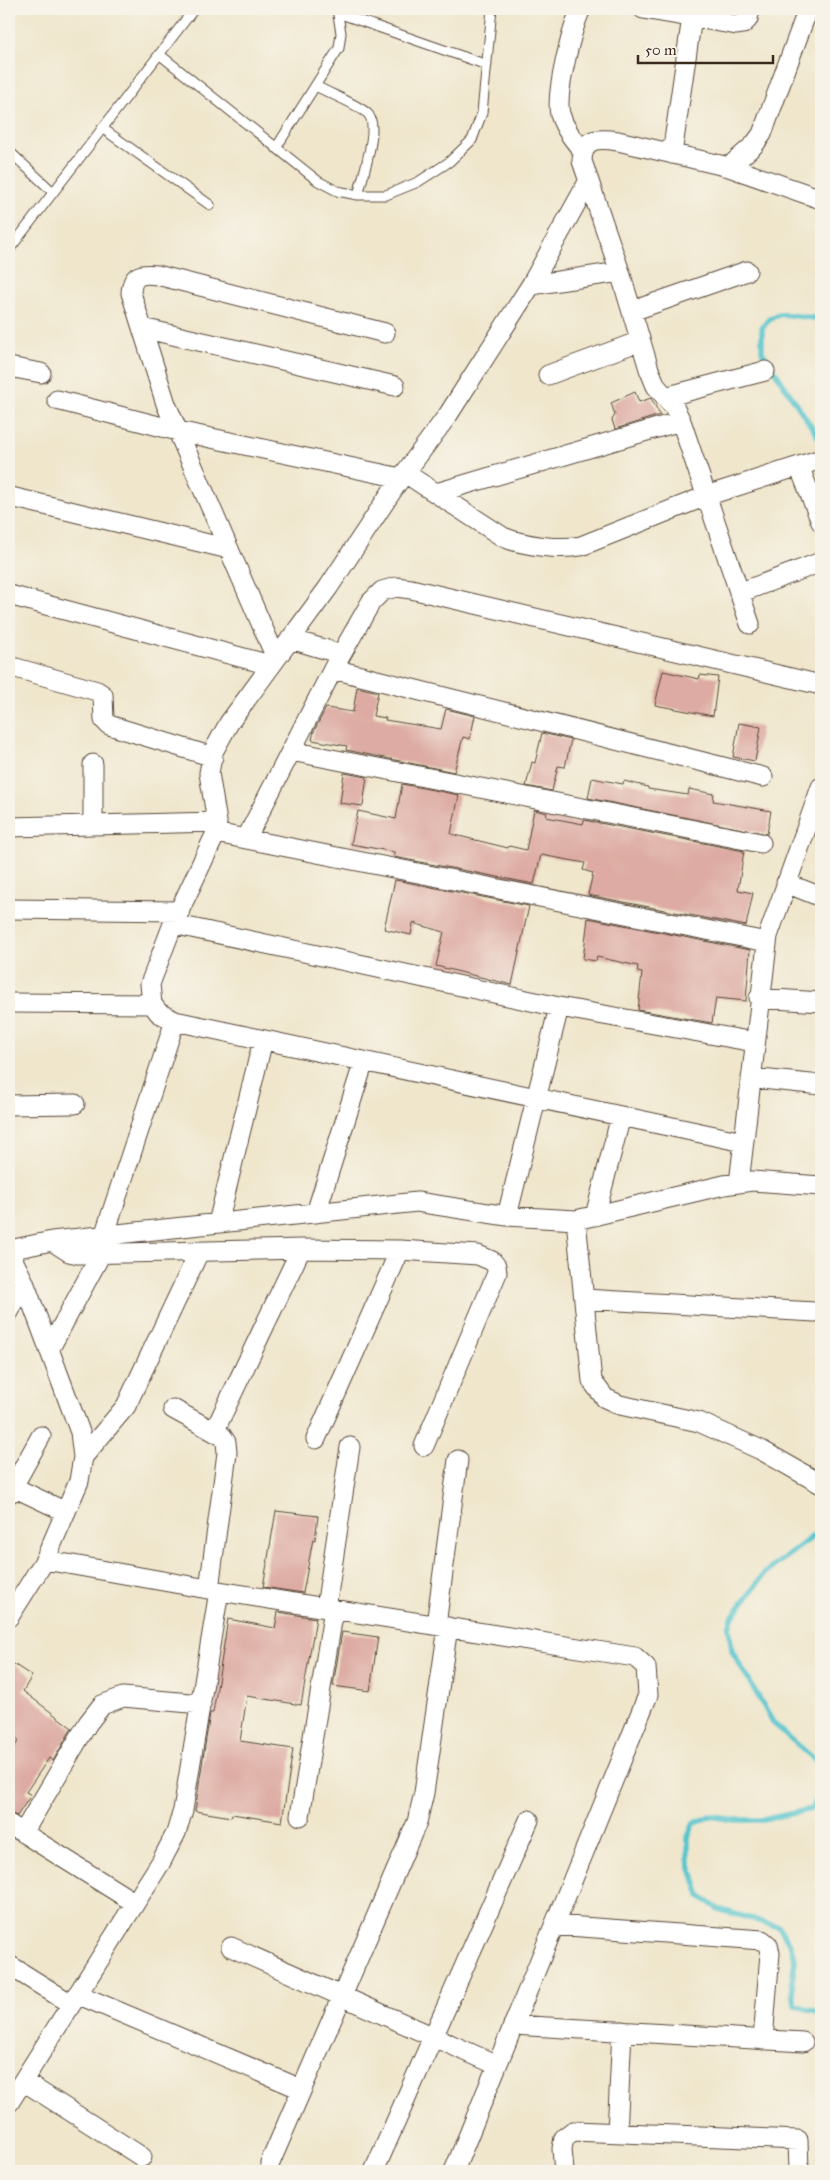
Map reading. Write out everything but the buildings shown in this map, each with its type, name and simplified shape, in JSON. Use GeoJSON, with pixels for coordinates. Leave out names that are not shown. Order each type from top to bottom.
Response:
{"type":"FeatureCollection","features":[{"type":"Feature","properties":{"kind":"street"},"geometry":{"type":"LineString","coordinates":[[581,9],[558,94],[560,113],[568,131],[582,150],[582,161],[588,182],[620,272],[649,368],[656,386],[674,407],[680,421],[750,624]]}},
{"type":"Feature","properties":{"kind":"street"},"geometry":{"type":"LineString","coordinates":[[643,9],[743,24],[748,20],[750,9]]}},
{"type":"Feature","properties":{"kind":"street"},"geometry":{"type":"LineString","coordinates":[[728,166],[754,145],[762,134],[808,9]]}},
{"type":"Feature","properties":{"kind":"street"},"geometry":{"type":"LineString","coordinates":[[672,154],[692,17]]}},
{"type":"Feature","properties":{"kind":"street"},"geometry":{"type":"LineString","coordinates":[[582,150],[590,141],[600,139],[728,166],[821,199]]}},
{"type":"Feature","properties":{"kind":"street"},"geometry":{"type":"LineString","coordinates":[[588,182],[531,285],[448,415],[403,475],[328,588],[230,723],[213,757],[209,773],[216,828],[176,917],[150,984],[152,1004],[159,1013],[175,1021],[743,1142]]}},
{"type":"Feature","properties":{"kind":"street"},"geometry":{"type":"LineString","coordinates":[[632,311],[747,271]]}},
{"type":"Feature","properties":{"kind":"street"},"geometry":{"type":"LineString","coordinates":[[531,285],[620,272]]}},
{"type":"Feature","properties":{"kind":"street"},"geometry":{"type":"LineString","coordinates":[[273,662],[229,549],[166,404],[131,293],[132,282],[137,276],[145,274],[385,333]]}},
{"type":"Feature","properties":{"kind":"street"},"geometry":{"type":"LineString","coordinates":[[142,328],[395,386]]}},
{"type":"Feature","properties":{"kind":"street"},"geometry":{"type":"LineString","coordinates":[[548,375],[640,341]]}},
{"type":"Feature","properties":{"kind":"street"},"geometry":{"type":"LineString","coordinates":[[9,367],[40,373]]}},
{"type":"Feature","properties":{"kind":"street"},"geometry":{"type":"LineString","coordinates":[[665,397],[765,371]]}},
{"type":"Feature","properties":{"kind":"street"},"geometry":{"type":"LineString","coordinates":[[57,400],[178,431],[403,475],[436,493],[503,537],[517,543],[556,548],[581,546],[706,496],[821,459]]}},
{"type":"Feature","properties":{"kind":"street"},"geometry":{"type":"LineString","coordinates":[[436,493],[680,421]]}},
{"type":"Feature","properties":{"kind":"street"},"geometry":{"type":"LineString","coordinates":[[799,466],[821,522]]}},
{"type":"Feature","properties":{"kind":"street"},"geometry":{"type":"LineString","coordinates":[[11,497],[229,549]]}},
{"type":"Feature","properties":{"kind":"street"},"geometry":{"type":"LineString","coordinates":[[739,592],[821,562]]}},
{"type":"Feature","properties":{"kind":"street"},"geometry":{"type":"LineString","coordinates":[[246,839],[337,662],[371,602],[382,591],[396,587],[821,685]]}},
{"type":"Feature","properties":{"kind":"street"},"geometry":{"type":"LineString","coordinates":[[9,595],[273,662]]}},
{"type":"Feature","properties":{"kind":"street"},"geometry":{"type":"LineString","coordinates":[[290,639],[337,662],[763,778]]}},
{"type":"Feature","properties":{"kind":"street"},"geometry":{"type":"LineString","coordinates":[[9,666],[97,691],[103,696],[104,720],[109,724],[213,757]]}},
{"type":"Feature","properties":{"kind":"street"},"geometry":{"type":"LineString","coordinates":[[291,751],[761,842]]}},
{"type":"Feature","properties":{"kind":"street"},"geometry":{"type":"LineString","coordinates":[[93,825],[94,764]]}},
{"type":"Feature","properties":{"kind":"street"},"geometry":{"type":"LineString","coordinates":[[739,1183],[767,942],[821,787]]}},
{"type":"Feature","properties":{"kind":"street"},"geometry":{"type":"LineString","coordinates":[[9,828],[93,825],[216,828],[246,839],[767,942]]}},
{"type":"Feature","properties":{"kind":"street"},"geometry":{"type":"LineString","coordinates":[[786,883],[821,897]]}},
{"type":"Feature","properties":{"kind":"street"},"geometry":{"type":"LineString","coordinates":[[9,908],[176,917],[559,1006],[754,1042]]}},
{"type":"Feature","properties":{"kind":"street"},"geometry":{"type":"LineString","coordinates":[[759,998],[821,1002]]}},
{"type":"Feature","properties":{"kind":"street"},"geometry":{"type":"LineString","coordinates":[[9,1003],[152,1004]]}},
{"type":"Feature","properties":{"kind":"street"},"geometry":{"type":"LineString","coordinates":[[507,1216],[559,1006]]}},
{"type":"Feature","properties":{"kind":"street"},"geometry":{"type":"LineString","coordinates":[[49,1350],[103,1245],[175,1021]]}},
{"type":"Feature","properties":{"kind":"street"},"geometry":{"type":"LineString","coordinates":[[218,1223],[264,1040]]}},
{"type":"Feature","properties":{"kind":"street"},"geometry":{"type":"LineString","coordinates":[[316,1213],[364,1061]]}},
{"type":"Feature","properties":{"kind":"street"},"geometry":{"type":"LineString","coordinates":[[750,1078],[821,1085]]}},
{"type":"Feature","properties":{"kind":"street"},"geometry":{"type":"LineString","coordinates":[[9,1105],[75,1104]]}},
{"type":"Feature","properties":{"kind":"street"},"geometry":{"type":"LineString","coordinates":[[596,1216],[621,1116]]}},
{"type":"Feature","properties":{"kind":"street"},"geometry":{"type":"LineString","coordinates":[[103,1245],[218,1223],[416,1202],[507,1216],[576,1220],[752,1181],[821,1186]]}},
{"type":"Feature","properties":{"kind":"street"},"geometry":{"type":"LineString","coordinates":[[576,1220],[592,1381],[604,1398],[620,1405],[699,1422],[761,1450],[821,1484]]}},
{"type":"Feature","properties":{"kind":"street"},"geometry":{"type":"LineString","coordinates":[[9,1617],[45,1560],[79,1481],[83,1457],[80,1432],[24,1282],[9,1251],[52,1241],[199,1252],[301,1249],[400,1250],[478,1255],[492,1261],[496,1266],[497,1273],[424,1446]]}},
{"type":"Feature","properties":{"kind":"street"},"geometry":{"type":"LineString","coordinates":[[214,1432],[301,1249]]}},
{"type":"Feature","properties":{"kind":"street"},"geometry":{"type":"LineString","coordinates":[[316,1439],[400,1250]]}},
{"type":"Feature","properties":{"kind":"street"},"geometry":{"type":"LineString","coordinates":[[83,1457],[131,1398],[199,1252]]}},
{"type":"Feature","properties":{"kind":"street"},"geometry":{"type":"LineString","coordinates":[[9,1312],[24,1282]]}},
{"type":"Feature","properties":{"kind":"street"},"geometry":{"type":"LineString","coordinates":[[584,1299],[815,1312]]}},
{"type":"Feature","properties":{"kind":"street"},"geometry":{"type":"LineString","coordinates":[[9,2103],[161,1862],[176,1833],[183,1810],[200,1704],[214,1590],[227,1453],[226,1442],[214,1432],[173,1409]]}},
{"type":"Feature","properties":{"kind":"street"},"geometry":{"type":"LineString","coordinates":[[41,1436],[10,1489],[66,1512]]}},
{"type":"Feature","properties":{"kind":"street"},"geometry":{"type":"LineString","coordinates":[[300,1816],[330,1609],[350,1447]]}},
{"type":"Feature","properties":{"kind":"street"},"geometry":{"type":"LineString","coordinates":[[270,2162],[422,1807],[458,1460]]}},
{"type":"Feature","properties":{"kind":"street"},"geometry":{"type":"LineString","coordinates":[[45,1560],[214,1590],[635,1657],[646,1667],[648,1695],[454,2171]]}},
{"type":"Feature","properties":{"kind":"street"},"geometry":{"type":"LineString","coordinates":[[135,1903],[16,1829],[102,1705],[123,1696],[200,1704]]}},
{"type":"Feature","properties":{"kind":"street"},"geometry":{"type":"LineString","coordinates":[[374,2171],[529,1820]]}},
{"type":"Feature","properties":{"kind":"street"},"geometry":{"type":"LineString","coordinates":[[554,1925],[762,1940],[768,1945],[770,1953],[762,2040]]}},
{"type":"Feature","properties":{"kind":"street"},"geometry":{"type":"LineString","coordinates":[[231,1947],[496,2065]]}},
{"type":"Feature","properties":{"kind":"street"},"geometry":{"type":"LineString","coordinates":[[9,1965],[74,1999],[301,2089]]}},
{"type":"Feature","properties":{"kind":"street"},"geometry":{"type":"LineString","coordinates":[[513,2025],[803,2042]]}},
{"type":"Feature","properties":{"kind":"street"},"geometry":{"type":"LineString","coordinates":[[617,2133],[622,2031]]}},
{"type":"Feature","properties":{"kind":"street"},"geometry":{"type":"LineString","coordinates":[[23,2081],[142,2157]]}},
{"type":"Feature","properties":{"kind":"street"},"geometry":{"type":"LineString","coordinates":[[564,2171],[562,2150],[564,2138],[574,2131],[798,2140],[799,2171]]}},
{"type":"Feature","properties":{"kind":"lane"},"geometry":{"type":"LineString","coordinates":[[9,250],[194,9]]}},
{"type":"Feature","properties":{"kind":"lane"},"geometry":{"type":"LineString","coordinates":[[159,54],[318,181],[337,191],[358,195],[386,195],[418,182],[449,162],[472,140],[482,113],[492,9]]}},
{"type":"Feature","properties":{"kind":"lane"},"geometry":{"type":"LineString","coordinates":[[276,148],[340,48],[341,33],[337,11]]}},
{"type":"Feature","properties":{"kind":"lane"},"geometry":{"type":"LineString","coordinates":[[337,11],[487,65]]}},
{"type":"Feature","properties":{"kind":"lane"},"geometry":{"type":"LineString","coordinates":[[316,86],[368,114],[373,123],[372,136],[358,195]]}},
{"type":"Feature","properties":{"kind":"lane"},"geometry":{"type":"LineString","coordinates":[[102,128],[210,205]]}},
{"type":"Feature","properties":{"kind":"lane"},"geometry":{"type":"LineString","coordinates":[[9,151],[53,192]]}},
{"type":"Feature","properties":{"kind":"waterway"},"geometry":{"type":"LineString","coordinates":[[821,319],[782,314],[770,318],[762,328],[762,352],[821,441]]}},
{"type":"Feature","properties":{"kind":"waterway"},"geometry":{"type":"LineString","coordinates":[[821,1530],[765,1573],[733,1616],[729,1627],[732,1651],[774,1724],[821,1765]]}},
{"type":"Feature","properties":{"kind":"waterway"},"geometry":{"type":"LineString","coordinates":[[821,1792],[811,1809],[763,1820],[734,1820],[710,1816],[693,1824],[688,1837],[688,1859],[700,1896],[718,1909],[779,1927],[790,1944],[795,1961],[792,1981],[795,2005],[821,2013]]}}]}
